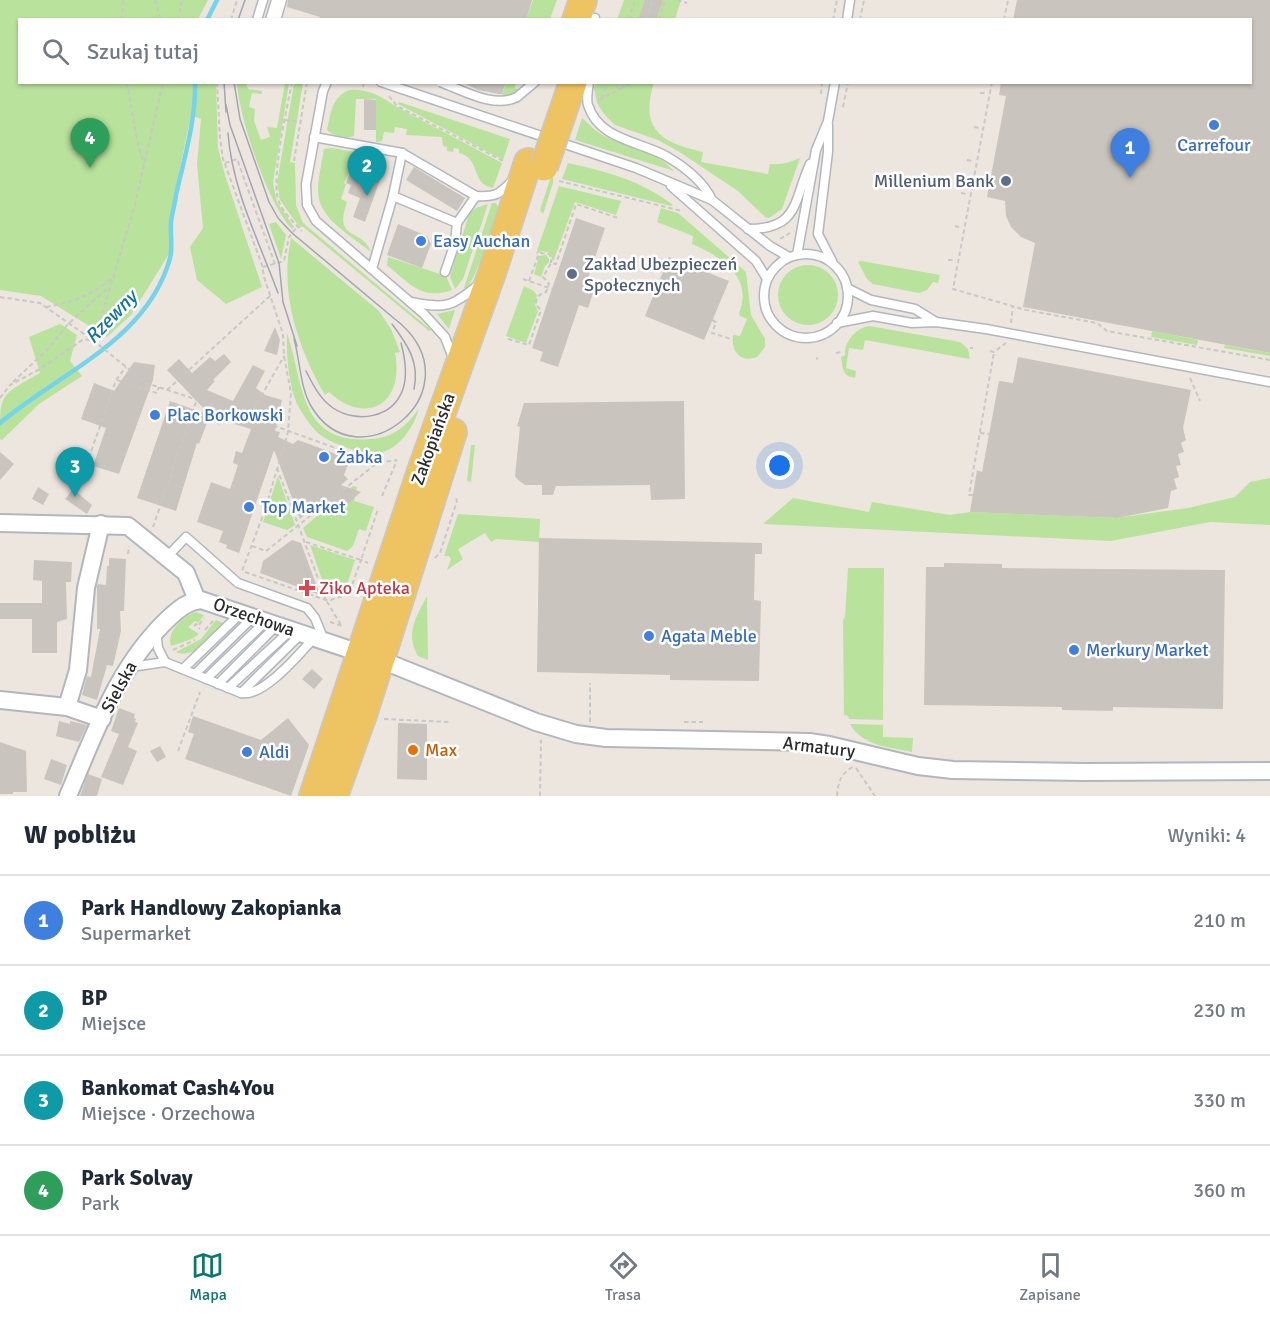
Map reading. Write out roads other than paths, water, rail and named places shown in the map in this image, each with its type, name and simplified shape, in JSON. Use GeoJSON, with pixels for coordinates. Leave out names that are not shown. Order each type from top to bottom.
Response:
{"type":"FeatureCollection","features":[{"type":"Feature","properties":{"kind":"main road","name":"Zakopiańska"},"geometry":{"type":"LineString","coordinates":[[552,114],[554,84]]}},
{"type":"Feature","properties":{"kind":"main road","name":"Zakopiańska"},"geometry":{"type":"LineString","coordinates":[[334,796],[364,712],[370,657],[421,471],[552,114],[572,84]]}},
{"type":"Feature","properties":{"kind":"main road","name":"Zakopiańska"},"geometry":{"type":"LineString","coordinates":[[313,796],[370,657],[467,391],[533,168]]}},
{"type":"Feature","properties":{"kind":"street","name":"Orzechowa"},"geometry":{"type":"LineString","coordinates":[[0,523],[128,525],[186,573],[197,600],[205,600],[370,657]]}},
{"type":"Feature","properties":{"kind":"street"},"geometry":{"type":"LineString","coordinates":[[67,707],[78,670],[86,588],[101,524]]}},
{"type":"Feature","properties":{"kind":"street","name":"Sielska"},"geometry":{"type":"LineString","coordinates":[[68,796],[127,667],[156,630],[182,607],[197,600]]}},
{"type":"Feature","properties":{"kind":"street","name":"Armatury"},"geometry":{"type":"LineString","coordinates":[[370,657],[536,722],[589,736],[809,742],[918,766],[952,770],[1270,771]]}},
{"type":"Feature","properties":{"kind":"street"},"geometry":{"type":"LineString","coordinates":[[0,700],[67,707],[102,719]]}},
{"type":"Feature","properties":{"kind":"lane"},"geometry":{"type":"LineString","coordinates":[[258,18],[263,0]]}},
{"type":"Feature","properties":{"kind":"lane"},"geometry":{"type":"LineString","coordinates":[[271,18],[276,0]]}},
{"type":"Feature","properties":{"kind":"lane"},"geometry":{"type":"LineString","coordinates":[[277,18],[282,0]]}},
{"type":"Feature","properties":{"kind":"lane"},"geometry":{"type":"LineString","coordinates":[[847,18],[850,0]]}},
{"type":"Feature","properties":{"kind":"lane"},"geometry":{"type":"LineString","coordinates":[[326,84],[322,91],[306,192],[309,210],[323,228],[411,301],[446,337],[452,353],[455,376]]}},
{"type":"Feature","properties":{"kind":"lane"},"geometry":{"type":"LineString","coordinates":[[387,84],[636,168],[712,200],[770,246],[793,256],[816,255],[833,264]]}},
{"type":"Feature","properties":{"kind":"lane"},"geometry":{"type":"LineString","coordinates":[[446,84],[497,102],[517,97],[533,84]]}},
{"type":"Feature","properties":{"kind":"lane"},"geometry":{"type":"LineString","coordinates":[[588,84],[587,104],[603,128],[610,134],[665,156],[690,173],[707,190],[712,200]]}},
{"type":"Feature","properties":{"kind":"lane"},"geometry":{"type":"LineString","coordinates":[[835,84],[828,121],[828,152],[818,234],[847,288],[846,307],[837,324]]}},
{"type":"Feature","properties":{"kind":"lane"},"geometry":{"type":"LineString","coordinates":[[748,229],[780,224],[791,214],[828,121]]}},
{"type":"Feature","properties":{"kind":"lane"},"geometry":{"type":"LineString","coordinates":[[314,137],[402,153],[476,196],[498,195],[533,168]]}},
{"type":"Feature","properties":{"kind":"lane"},"geometry":{"type":"LineString","coordinates":[[816,150],[793,256],[773,270],[767,279],[764,296],[772,320],[785,332],[794,336],[814,337],[823,334],[837,324],[873,316],[912,322],[936,322],[1270,382]]}},
{"type":"Feature","properties":{"kind":"lane"},"geometry":{"type":"LineString","coordinates":[[372,269],[393,196],[402,153]]}},
{"type":"Feature","properties":{"kind":"lane"},"geometry":{"type":"LineString","coordinates":[[666,182],[756,261],[767,279]]}},
{"type":"Feature","properties":{"kind":"lane"},"geometry":{"type":"LineString","coordinates":[[393,196],[457,223]]}},
{"type":"Feature","properties":{"kind":"lane"},"geometry":{"type":"LineString","coordinates":[[445,272],[454,243],[457,223],[476,196]]}},
{"type":"Feature","properties":{"kind":"lane"},"geometry":{"type":"LineString","coordinates":[[411,301],[434,306],[458,302],[492,273]]}},
{"type":"Feature","properties":{"kind":"lane"},"geometry":{"type":"LineString","coordinates":[[847,288],[871,300],[915,309],[936,322]]}},
{"type":"Feature","properties":{"kind":"lane"},"geometry":{"type":"LineString","coordinates":[[167,556],[186,537],[238,583],[307,608],[315,618],[284,627],[183,669]]}},
{"type":"Feature","properties":{"kind":"lane"},"geometry":{"type":"LineString","coordinates":[[195,674],[284,627]]}},
{"type":"Feature","properties":{"kind":"lane"},"geometry":{"type":"LineString","coordinates":[[206,679],[284,627]]}},
{"type":"Feature","properties":{"kind":"lane"},"geometry":{"type":"LineString","coordinates":[[218,684],[284,627]]}},
{"type":"Feature","properties":{"kind":"lane"},"geometry":{"type":"LineString","coordinates":[[228,688],[284,627]]}},
{"type":"Feature","properties":{"kind":"lane"},"geometry":{"type":"LineString","coordinates":[[127,667],[165,662],[241,693],[252,694],[265,686],[284,627]]}},
{"type":"Feature","properties":{"kind":"lane"},"geometry":{"type":"LineString","coordinates":[[241,693],[284,627]]}},
{"type":"Feature","properties":{"kind":"lane"},"geometry":{"type":"LineString","coordinates":[[156,630],[159,648],[165,662]]}},
{"type":"Feature","properties":{"kind":"waterway","name":"Rzewny"},"geometry":{"type":"LineString","coordinates":[[208,18],[217,0]]}},
{"type":"Feature","properties":{"kind":"waterway","name":"Rzewny"},"geometry":{"type":"LineString","coordinates":[[0,423],[122,333],[159,287],[171,254],[171,219],[192,125],[195,84]]}},
{"type":"Feature","properties":{"kind":"tram line"},"geometry":{"type":"LineString","coordinates":[[239,18],[245,0]]}},
{"type":"Feature","properties":{"kind":"tram line"},"geometry":{"type":"LineString","coordinates":[[224,84],[226,112]]}},
{"type":"Feature","properties":{"kind":"tram line"},"geometry":{"type":"LineString","coordinates":[[234,84],[240,119],[269,202],[278,218],[292,233],[402,325],[421,351],[425,378],[418,402],[402,421],[380,433],[355,437],[331,428],[307,399],[294,339]]}},
{"type":"Feature","properties":{"kind":"tram line"},"geometry":{"type":"LineString","coordinates":[[226,105],[230,125],[279,263],[283,302],[297,346]]}},
{"type":"Feature","properties":{"kind":"tram line"},"geometry":{"type":"LineString","coordinates":[[228,133],[241,195],[278,293]]}},
{"type":"Feature","properties":{"kind":"tram line"},"geometry":{"type":"LineString","coordinates":[[392,324],[407,346],[414,362],[414,389]]}},
{"type":"Feature","properties":{"kind":"tram line"},"geometry":{"type":"LineString","coordinates":[[306,371],[321,396],[333,408],[353,416],[373,415],[391,406],[403,389],[405,366],[401,343]]}},
{"type":"Feature","properties":{"kind":"place","name":"Carrefour"},"geometry":{"type":"Point","coordinates":[1214,125]}},
{"type":"Feature","properties":{"kind":"place","name":"Park Solvay"},"geometry":{"type":"Point","coordinates":[90,168]}},
{"type":"Feature","properties":{"kind":"place","name":"Park Handlowy Zakopianka"},"geometry":{"type":"Point","coordinates":[1130,178]}},
{"type":"Feature","properties":{"kind":"place","name":"Millenium Bank"},"geometry":{"type":"Point","coordinates":[1006,181]}},
{"type":"Feature","properties":{"kind":"place","name":"BP"},"geometry":{"type":"Point","coordinates":[367,196]}},
{"type":"Feature","properties":{"kind":"place","name":"Easy Auchan"},"geometry":{"type":"Point","coordinates":[421,241]}},
{"type":"Feature","properties":{"kind":"place","name":"Zakład Ubezpieczeń Społecznych"},"geometry":{"type":"Point","coordinates":[572,274]}},
{"type":"Feature","properties":{"kind":"place","name":"Plac Borkowski"},"geometry":{"type":"Point","coordinates":[155,415]}},
{"type":"Feature","properties":{"kind":"place","name":"Żabka"},"geometry":{"type":"Point","coordinates":[324,457]}},
{"type":"Feature","properties":{"kind":"place","name":"Bankomat Cash4You"},"geometry":{"type":"Point","coordinates":[75,497]}},
{"type":"Feature","properties":{"kind":"place","name":"Top Market"},"geometry":{"type":"Point","coordinates":[249,507]}},
{"type":"Feature","properties":{"kind":"place","name":"Ziko Apteka"},"geometry":{"type":"Point","coordinates":[307,588]}},
{"type":"Feature","properties":{"kind":"place","name":"Agata Meble"},"geometry":{"type":"Point","coordinates":[649,636]}},
{"type":"Feature","properties":{"kind":"place","name":"Merkury Market"},"geometry":{"type":"Point","coordinates":[1074,650]}},
{"type":"Feature","properties":{"kind":"place","name":"Max"},"geometry":{"type":"Point","coordinates":[413,750]}},
{"type":"Feature","properties":{"kind":"place","name":"Aldi"},"geometry":{"type":"Point","coordinates":[247,752]}}]}
